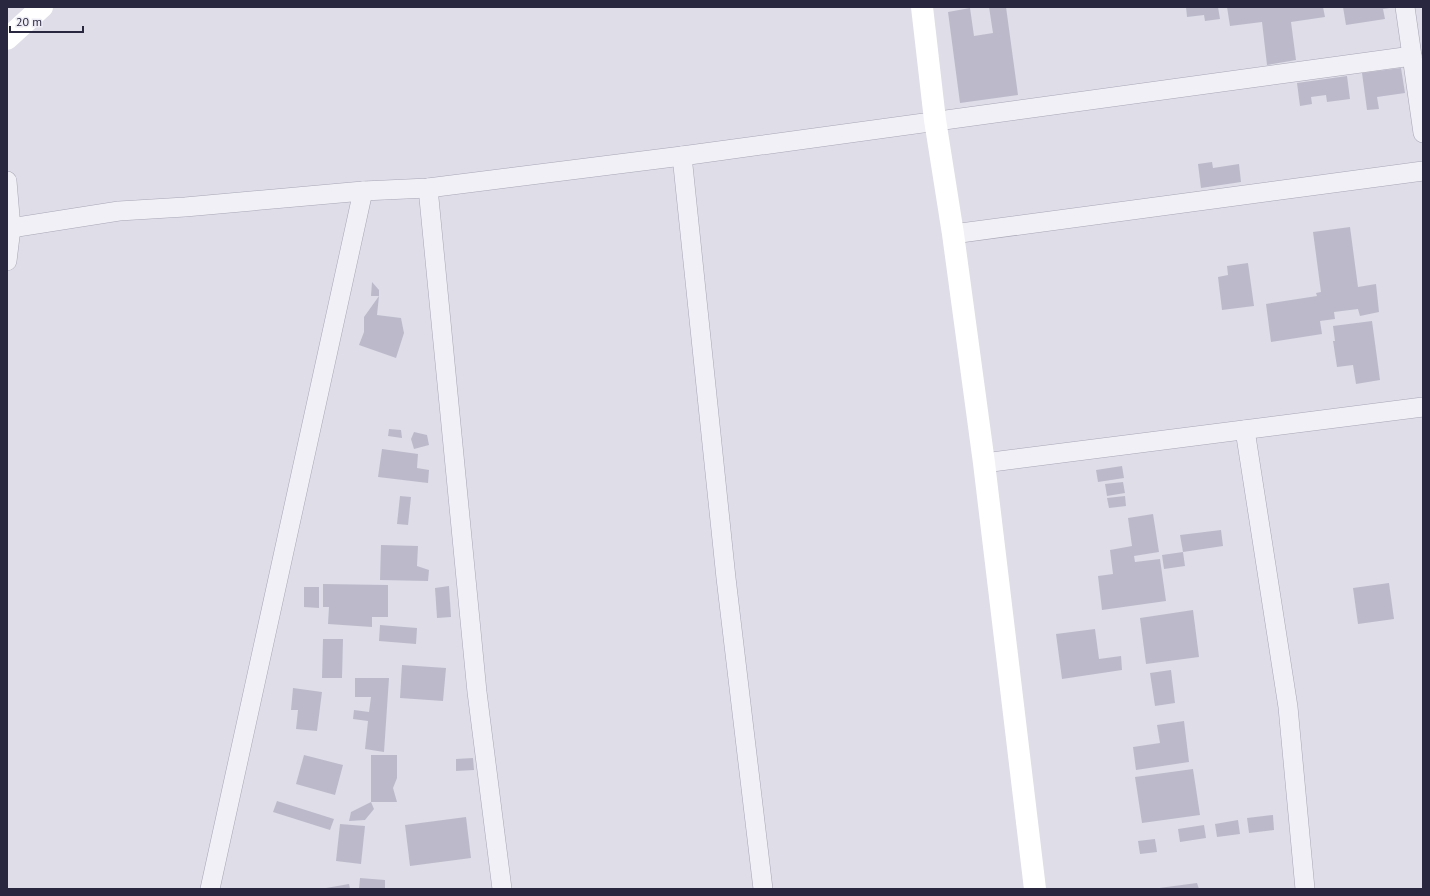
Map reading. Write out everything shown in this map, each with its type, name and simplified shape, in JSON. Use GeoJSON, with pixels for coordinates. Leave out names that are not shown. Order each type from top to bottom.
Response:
{"type":"FeatureCollection","features":[{"type":"Feature","properties":{"kind":"street"},"geometry":{"type":"LineString","coordinates":[[7,39],[42,7]]}},
{"type":"Feature","properties":{"kind":"street"},"geometry":{"type":"LineString","coordinates":[[922,7],[936,120],[984,463],[1035,889]]}},
{"type":"Feature","properties":{"kind":"street"},"geometry":{"type":"LineString","coordinates":[[1405,7],[1423,133]]}},
{"type":"Feature","properties":{"kind":"street"},"geometry":{"type":"LineString","coordinates":[[11,228],[119,211],[185,207],[363,191],[428,188],[682,156],[1412,56]]}},
{"type":"Feature","properties":{"kind":"street"},"geometry":{"type":"LineString","coordinates":[[682,156],[726,578],[763,889]]}},
{"type":"Feature","properties":{"kind":"street"},"geometry":{"type":"LineString","coordinates":[[953,234],[1423,171]]}},
{"type":"Feature","properties":{"kind":"street"},"geometry":{"type":"LineString","coordinates":[[7,181],[11,228],[8,255]]}},
{"type":"Feature","properties":{"kind":"street"},"geometry":{"type":"LineString","coordinates":[[428,188],[476,692],[502,889]]}},
{"type":"Feature","properties":{"kind":"street"},"geometry":{"type":"LineString","coordinates":[[210,889],[363,191]]}},
{"type":"Feature","properties":{"kind":"street"},"geometry":{"type":"LineString","coordinates":[[984,463],[1423,407]]}},
{"type":"Feature","properties":{"kind":"street"},"geometry":{"type":"LineString","coordinates":[[1245,430],[1288,707],[1305,889]]}},
{"type":"Feature","properties":{"kind":"building"},"geometry":{"type":"Polygon","coordinates":[[[989,7],[1006,7],[1018,95],[960,103],[948,12],[970,8],[974,36],[993,33],[989,7]]]}},
{"type":"Feature","properties":{"kind":"building"},"geometry":{"type":"Polygon","coordinates":[[[1186,7],[1218,7],[1220,19],[1205,21],[1204,15],[1187,17],[1186,7]]]}},
{"type":"Feature","properties":{"kind":"building"},"geometry":{"type":"Polygon","coordinates":[[[1227,7],[1323,7],[1325,17],[1291,22],[1296,60],[1267,65],[1262,22],[1230,26],[1227,7]]]}},
{"type":"Feature","properties":{"kind":"building"},"geometry":{"type":"Polygon","coordinates":[[[1343,7],[1390,8],[1383,9],[1385,19],[1346,25],[1343,7]]]}},
{"type":"Feature","properties":{"kind":"building"},"geometry":{"type":"Polygon","coordinates":[[[1401,68],[1405,93],[1377,97],[1379,109],[1367,110],[1362,73],[1401,68]]]}},
{"type":"Feature","properties":{"kind":"building"},"geometry":{"type":"Polygon","coordinates":[[[1347,76],[1350,99],[1327,102],[1326,95],[1311,97],[1312,104],[1300,106],[1297,83],[1347,76]]]}},
{"type":"Feature","properties":{"kind":"building"},"geometry":{"type":"Polygon","coordinates":[[[1212,162],[1213,168],[1239,164],[1241,182],[1201,188],[1198,164],[1212,162]]]}},
{"type":"Feature","properties":{"kind":"building"},"geometry":{"type":"Polygon","coordinates":[[[1350,227],[1358,287],[1376,284],[1379,312],[1360,316],[1358,309],[1334,312],[1335,319],[1320,321],[1322,334],[1271,342],[1266,304],[1317,296],[1316,293],[1321,292],[1313,232],[1350,227]]]}},
{"type":"Feature","properties":{"kind":"building"},"geometry":{"type":"Polygon","coordinates":[[[1248,263],[1254,306],[1222,310],[1218,277],[1228,275],[1227,266],[1248,263]]]}},
{"type":"Feature","properties":{"kind":"building"},"geometry":{"type":"Polygon","coordinates":[[[372,282],[379,290],[379,296],[371,296],[372,282]]]}},
{"type":"Feature","properties":{"kind":"building"},"geometry":{"type":"Polygon","coordinates":[[[379,296],[377,315],[401,318],[404,333],[396,358],[359,345],[364,332],[364,317],[379,296]]]}},
{"type":"Feature","properties":{"kind":"building"},"geometry":{"type":"Polygon","coordinates":[[[1372,321],[1380,380],[1356,384],[1353,365],[1337,367],[1333,341],[1335,341],[1333,326],[1372,321]]]}},
{"type":"Feature","properties":{"kind":"building"},"geometry":{"type":"Polygon","coordinates":[[[389,429],[401,430],[402,438],[388,436],[389,429]]]}},
{"type":"Feature","properties":{"kind":"building"},"geometry":{"type":"Polygon","coordinates":[[[414,432],[427,435],[429,445],[414,449],[411,439],[414,432]]]}},
{"type":"Feature","properties":{"kind":"building"},"geometry":{"type":"Polygon","coordinates":[[[382,449],[418,454],[417,468],[429,470],[428,483],[378,477],[382,449]]]}},
{"type":"Feature","properties":{"kind":"building"},"geometry":{"type":"Polygon","coordinates":[[[1122,466],[1124,478],[1098,482],[1096,470],[1122,466]]]}},
{"type":"Feature","properties":{"kind":"building"},"geometry":{"type":"Polygon","coordinates":[[[1123,482],[1125,493],[1107,496],[1105,484],[1123,482]]]}},
{"type":"Feature","properties":{"kind":"building"},"geometry":{"type":"Polygon","coordinates":[[[400,496],[411,497],[408,525],[397,524],[400,496]]]}},
{"type":"Feature","properties":{"kind":"building"},"geometry":{"type":"Polygon","coordinates":[[[1125,496],[1126,506],[1109,508],[1107,498],[1125,496]]]}},
{"type":"Feature","properties":{"kind":"building"},"geometry":{"type":"Polygon","coordinates":[[[1153,514],[1159,552],[1134,556],[1135,562],[1160,559],[1166,601],[1102,610],[1098,576],[1113,574],[1110,550],[1132,546],[1128,518],[1153,514]]]}},
{"type":"Feature","properties":{"kind":"building"},"geometry":{"type":"Polygon","coordinates":[[[1221,530],[1223,546],[1183,552],[1180,535],[1221,530]]]}},
{"type":"Feature","properties":{"kind":"building"},"geometry":{"type":"Polygon","coordinates":[[[381,545],[418,546],[417,566],[429,570],[428,581],[380,580],[381,545]]]}},
{"type":"Feature","properties":{"kind":"building"},"geometry":{"type":"Polygon","coordinates":[[[1183,552],[1185,566],[1164,569],[1162,555],[1183,552]]]}},
{"type":"Feature","properties":{"kind":"building"},"geometry":{"type":"Polygon","coordinates":[[[1389,583],[1394,619],[1358,624],[1353,588],[1389,583]]]}},
{"type":"Feature","properties":{"kind":"building"},"geometry":{"type":"Polygon","coordinates":[[[323,584],[388,585],[388,617],[372,617],[372,627],[328,624],[329,607],[323,607],[323,584]]]}},
{"type":"Feature","properties":{"kind":"building"},"geometry":{"type":"Polygon","coordinates":[[[449,586],[451,617],[437,618],[435,588],[449,586]]]}},
{"type":"Feature","properties":{"kind":"building"},"geometry":{"type":"Polygon","coordinates":[[[304,587],[319,587],[319,608],[304,607],[304,587]]]}},
{"type":"Feature","properties":{"kind":"building"},"geometry":{"type":"Polygon","coordinates":[[[1193,610],[1199,657],[1146,664],[1140,618],[1193,610]]]}},
{"type":"Feature","properties":{"kind":"building"},"geometry":{"type":"Polygon","coordinates":[[[380,625],[417,628],[416,644],[379,641],[380,625]]]}},
{"type":"Feature","properties":{"kind":"building"},"geometry":{"type":"Polygon","coordinates":[[[1095,629],[1099,659],[1121,656],[1122,670],[1062,679],[1056,634],[1095,629]]]}},
{"type":"Feature","properties":{"kind":"building"},"geometry":{"type":"Polygon","coordinates":[[[323,639],[343,639],[342,678],[322,678],[323,639]]]}},
{"type":"Feature","properties":{"kind":"building"},"geometry":{"type":"Polygon","coordinates":[[[402,665],[446,668],[443,701],[400,698],[402,665]]]}},
{"type":"Feature","properties":{"kind":"building"},"geometry":{"type":"Polygon","coordinates":[[[1171,670],[1175,703],[1155,706],[1150,673],[1171,670]]]}},
{"type":"Feature","properties":{"kind":"building"},"geometry":{"type":"Polygon","coordinates":[[[355,678],[389,678],[384,752],[365,749],[368,721],[353,719],[354,710],[369,712],[371,697],[355,697],[355,678]]]}},
{"type":"Feature","properties":{"kind":"building"},"geometry":{"type":"Polygon","coordinates":[[[293,688],[322,692],[317,731],[296,729],[298,710],[291,710],[293,688]]]}},
{"type":"Feature","properties":{"kind":"building"},"geometry":{"type":"Polygon","coordinates":[[[1184,721],[1189,762],[1136,770],[1133,747],[1160,743],[1157,725],[1184,721]]]}},
{"type":"Feature","properties":{"kind":"building"},"geometry":{"type":"Polygon","coordinates":[[[304,755],[343,765],[335,795],[296,784],[304,755]]]}},
{"type":"Feature","properties":{"kind":"building"},"geometry":{"type":"Polygon","coordinates":[[[371,755],[397,755],[397,778],[393,788],[397,802],[371,802],[371,755]]]}},
{"type":"Feature","properties":{"kind":"building"},"geometry":{"type":"Polygon","coordinates":[[[473,758],[474,770],[456,771],[456,759],[473,758]]]}},
{"type":"Feature","properties":{"kind":"building"},"geometry":{"type":"Polygon","coordinates":[[[1193,769],[1200,815],[1142,823],[1135,777],[1193,769]]]}},
{"type":"Feature","properties":{"kind":"building"},"geometry":{"type":"Polygon","coordinates":[[[277,801],[334,819],[330,830],[273,812],[277,801]]]}},
{"type":"Feature","properties":{"kind":"building"},"geometry":{"type":"Polygon","coordinates":[[[371,802],[374,809],[365,820],[349,821],[351,812],[371,802]]]}},
{"type":"Feature","properties":{"kind":"building"},"geometry":{"type":"Polygon","coordinates":[[[1273,815],[1274,830],[1249,833],[1247,818],[1273,815]]]}},
{"type":"Feature","properties":{"kind":"building"},"geometry":{"type":"Polygon","coordinates":[[[466,817],[471,858],[410,866],[405,825],[466,817]]]}},
{"type":"Feature","properties":{"kind":"building"},"geometry":{"type":"Polygon","coordinates":[[[1238,820],[1240,834],[1217,837],[1215,824],[1238,820]]]}},
{"type":"Feature","properties":{"kind":"building"},"geometry":{"type":"Polygon","coordinates":[[[340,824],[365,826],[361,864],[336,861],[340,824]]]}},
{"type":"Feature","properties":{"kind":"building"},"geometry":{"type":"Polygon","coordinates":[[[1204,825],[1206,838],[1180,842],[1178,829],[1204,825]]]}},
{"type":"Feature","properties":{"kind":"building"},"geometry":{"type":"Polygon","coordinates":[[[1155,839],[1157,852],[1140,854],[1138,841],[1155,839]]]}},
{"type":"Feature","properties":{"kind":"building"},"geometry":{"type":"Polygon","coordinates":[[[360,878],[385,880],[385,889],[359,889],[360,878]]]}},
{"type":"Feature","properties":{"kind":"building"},"geometry":{"type":"Polygon","coordinates":[[[1197,883],[1199,889],[1159,889],[1159,888],[1197,883]]]}},
{"type":"Feature","properties":{"kind":"building"},"geometry":{"type":"Polygon","coordinates":[[[349,884],[350,889],[326,889],[326,888],[349,884]]]}}]}
